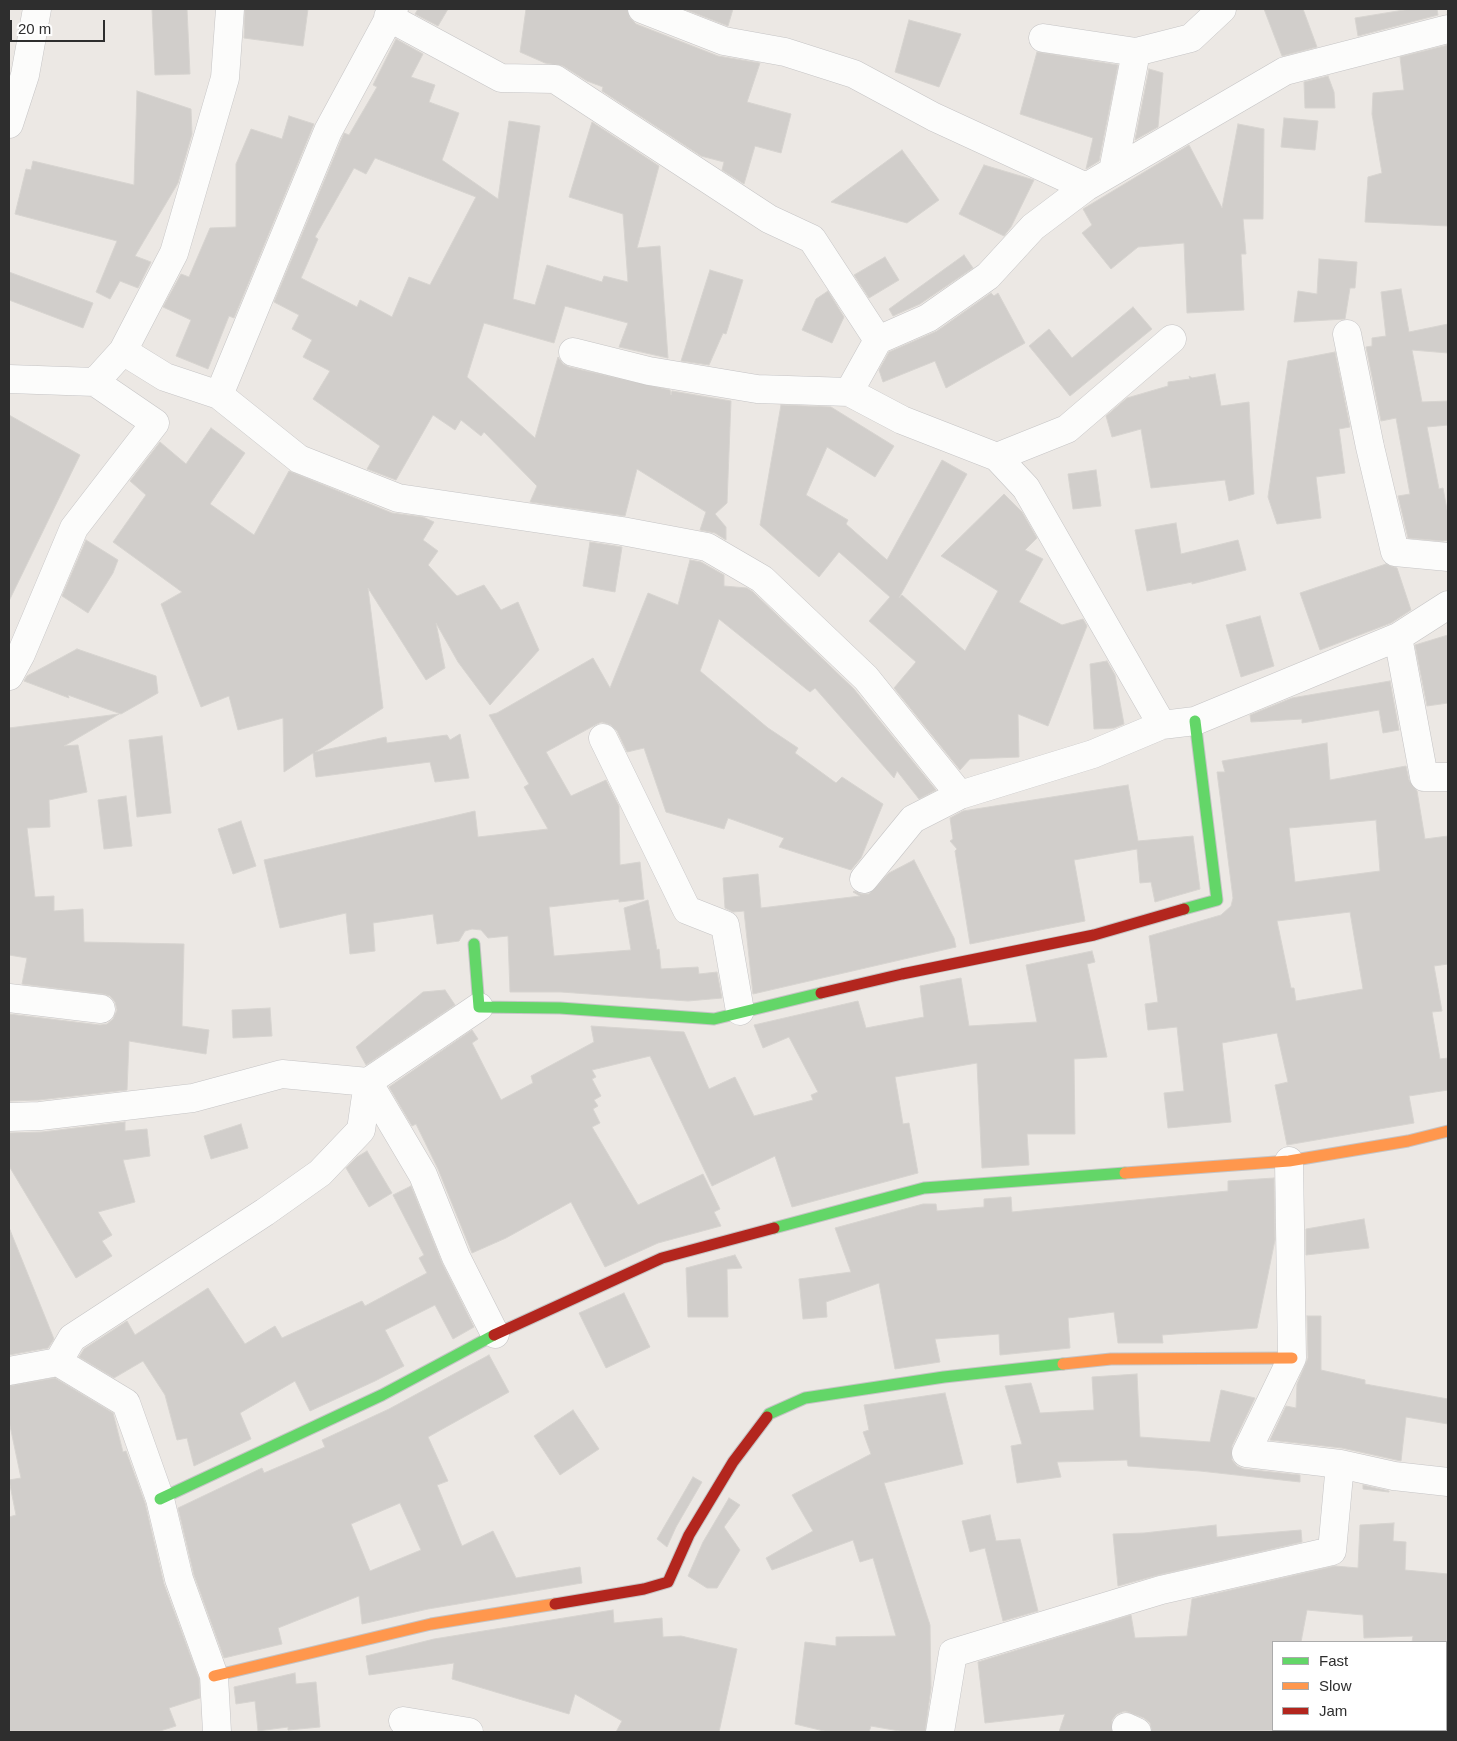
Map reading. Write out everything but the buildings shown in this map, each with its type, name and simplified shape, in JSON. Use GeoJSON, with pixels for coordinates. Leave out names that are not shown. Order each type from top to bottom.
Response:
{"type":"FeatureCollection","features":[{"type":"Feature","properties":{"kind":"street"},"geometry":{"type":"LineString","coordinates":[[9,124],[25,76],[37,9]]}},
{"type":"Feature","properties":{"kind":"street"},"geometry":{"type":"LineString","coordinates":[[95,382],[123,350],[174,253],[225,78],[230,9]]}},
{"type":"Feature","properties":{"kind":"street"},"geometry":{"type":"LineString","coordinates":[[642,9],[724,41],[785,52],[854,74],[934,117],[1086,187]]}},
{"type":"Feature","properties":{"kind":"street"},"geometry":{"type":"LineString","coordinates":[[1043,38],[1136,52],[1191,38],[1222,9]]}},
{"type":"Feature","properties":{"kind":"street"},"geometry":{"type":"LineString","coordinates":[[219,395],[328,131],[391,13],[501,78],[555,79],[769,219],[812,239],[878,340]]}},
{"type":"Feature","properties":{"kind":"street"},"geometry":{"type":"LineString","coordinates":[[849,392],[878,340],[928,318],[988,276],[1033,227],[1086,187],[1286,72],[1448,29]]}},
{"type":"Feature","properties":{"kind":"street"},"geometry":{"type":"LineString","coordinates":[[1113,171],[1136,52]]}},
{"type":"Feature","properties":{"kind":"street"},"geometry":{"type":"LineString","coordinates":[[1347,334],[1370,447],[1395,552],[1448,557]]}},
{"type":"Feature","properties":{"kind":"street"},"geometry":{"type":"LineString","coordinates":[[997,457],[1068,429],[1172,339]]}},
{"type":"Feature","properties":{"kind":"street"},"geometry":{"type":"LineString","coordinates":[[123,350],[165,377],[219,395],[299,459],[398,498],[622,531],[708,547],[762,579],[866,678],[960,794]]}},
{"type":"Feature","properties":{"kind":"street"},"geometry":{"type":"LineString","coordinates":[[573,352],[649,371],[757,389],[849,392],[902,420],[997,457],[1026,488],[1162,725]]}},
{"type":"Feature","properties":{"kind":"street"},"geometry":{"type":"LineString","coordinates":[[9,379],[95,382],[155,423],[74,528],[21,654],[9,676]]}},
{"type":"Feature","properties":{"kind":"street"},"geometry":{"type":"LineString","coordinates":[[864,879],[913,819],[960,794],[1093,754],[1162,725],[1195,721],[1398,637],[1448,605]]}},
{"type":"Feature","properties":{"kind":"street"},"geometry":{"type":"LineString","coordinates":[[1398,637],[1424,777],[1448,777]]}},
{"type":"Feature","properties":{"kind":"street"},"geometry":{"type":"LineString","coordinates":[[9,1117],[40,1116],[193,1098],[282,1074],[368,1082],[479,1007],[560,1008],[714,1019],[740,1011],[902,974],[1094,935],[1217,900],[1195,721]]}},
{"type":"Feature","properties":{"kind":"street"},"geometry":{"type":"LineString","coordinates":[[603,738],[687,910],[725,925],[740,1011]]}},
{"type":"Feature","properties":{"kind":"street"},"geometry":{"type":"LineString","coordinates":[[474,944],[479,1007]]}},
{"type":"Feature","properties":{"kind":"street"},"geometry":{"type":"LineString","coordinates":[[9,998],[101,1009]]}},
{"type":"Feature","properties":{"kind":"street"},"geometry":{"type":"LineString","coordinates":[[368,1082],[423,1175],[456,1257],[495,1334]]}},
{"type":"Feature","properties":{"kind":"street"},"geometry":{"type":"LineString","coordinates":[[58,1362],[72,1338],[265,1212],[320,1173],[361,1130],[368,1082]]}},
{"type":"Feature","properties":{"kind":"street"},"geometry":{"type":"LineString","coordinates":[[160,1498],[382,1395],[495,1334],[662,1258],[924,1188],[1288,1161],[1408,1141],[1448,1131]]}},
{"type":"Feature","properties":{"kind":"street"},"geometry":{"type":"LineString","coordinates":[[1288,1161],[1292,1358],[1246,1453],[1340,1464],[1394,1476],[1448,1482]]}},
{"type":"Feature","properties":{"kind":"street"},"geometry":{"type":"LineString","coordinates":[[214,1676],[431,1624],[644,1589],[668,1582],[689,1535],[733,1462],[769,1414],[805,1398],[944,1377],[1111,1359],[1292,1358]]}},
{"type":"Feature","properties":{"kind":"street"},"geometry":{"type":"LineString","coordinates":[[9,1371],[58,1362],[126,1403],[160,1498],[179,1579],[214,1676],[217,1732]]}},
{"type":"Feature","properties":{"kind":"street"},"geometry":{"type":"LineString","coordinates":[[940,1732],[953,1653],[1160,1590],[1332,1551],[1340,1464]]}},
{"type":"Feature","properties":{"kind":"street"},"geometry":{"type":"LineString","coordinates":[[403,1721],[469,1732]]}},
{"type":"Feature","properties":{"kind":"traffic: fast"},"geometry":{"type":"LineString","coordinates":[[1184,909],[1217,900],[1195,721]]}},
{"type":"Feature","properties":{"kind":"traffic: fast"},"geometry":{"type":"LineString","coordinates":[[474,944],[479,1007],[560,1008],[714,1019],[821,993]]}},
{"type":"Feature","properties":{"kind":"traffic: fast"},"geometry":{"type":"LineString","coordinates":[[774,1228],[924,1188],[1125,1173]]}},
{"type":"Feature","properties":{"kind":"traffic: fast"},"geometry":{"type":"LineString","coordinates":[[160,1499],[382,1395],[494,1335]]}},
{"type":"Feature","properties":{"kind":"traffic: fast"},"geometry":{"type":"LineString","coordinates":[[767,1417],[769,1414],[805,1398],[944,1377],[1063,1364]]}},
{"type":"Feature","properties":{"kind":"traffic: slow"},"geometry":{"type":"LineString","coordinates":[[1125,1173],[1289,1161],[1408,1141],[1448,1131]]}},
{"type":"Feature","properties":{"kind":"traffic: slow"},"geometry":{"type":"LineString","coordinates":[[1063,1364],[1111,1359],[1292,1358]]}},
{"type":"Feature","properties":{"kind":"traffic: slow"},"geometry":{"type":"LineString","coordinates":[[214,1676],[431,1624],[555,1604]]}},
{"type":"Feature","properties":{"kind":"traffic: jam"},"geometry":{"type":"LineString","coordinates":[[821,993],[902,974],[1094,935],[1184,909]]}},
{"type":"Feature","properties":{"kind":"traffic: jam"},"geometry":{"type":"LineString","coordinates":[[494,1335],[662,1258],[774,1228]]}},
{"type":"Feature","properties":{"kind":"traffic: jam"},"geometry":{"type":"LineString","coordinates":[[555,1604],[644,1589],[668,1582],[689,1535],[733,1462],[767,1417]]}}]}
